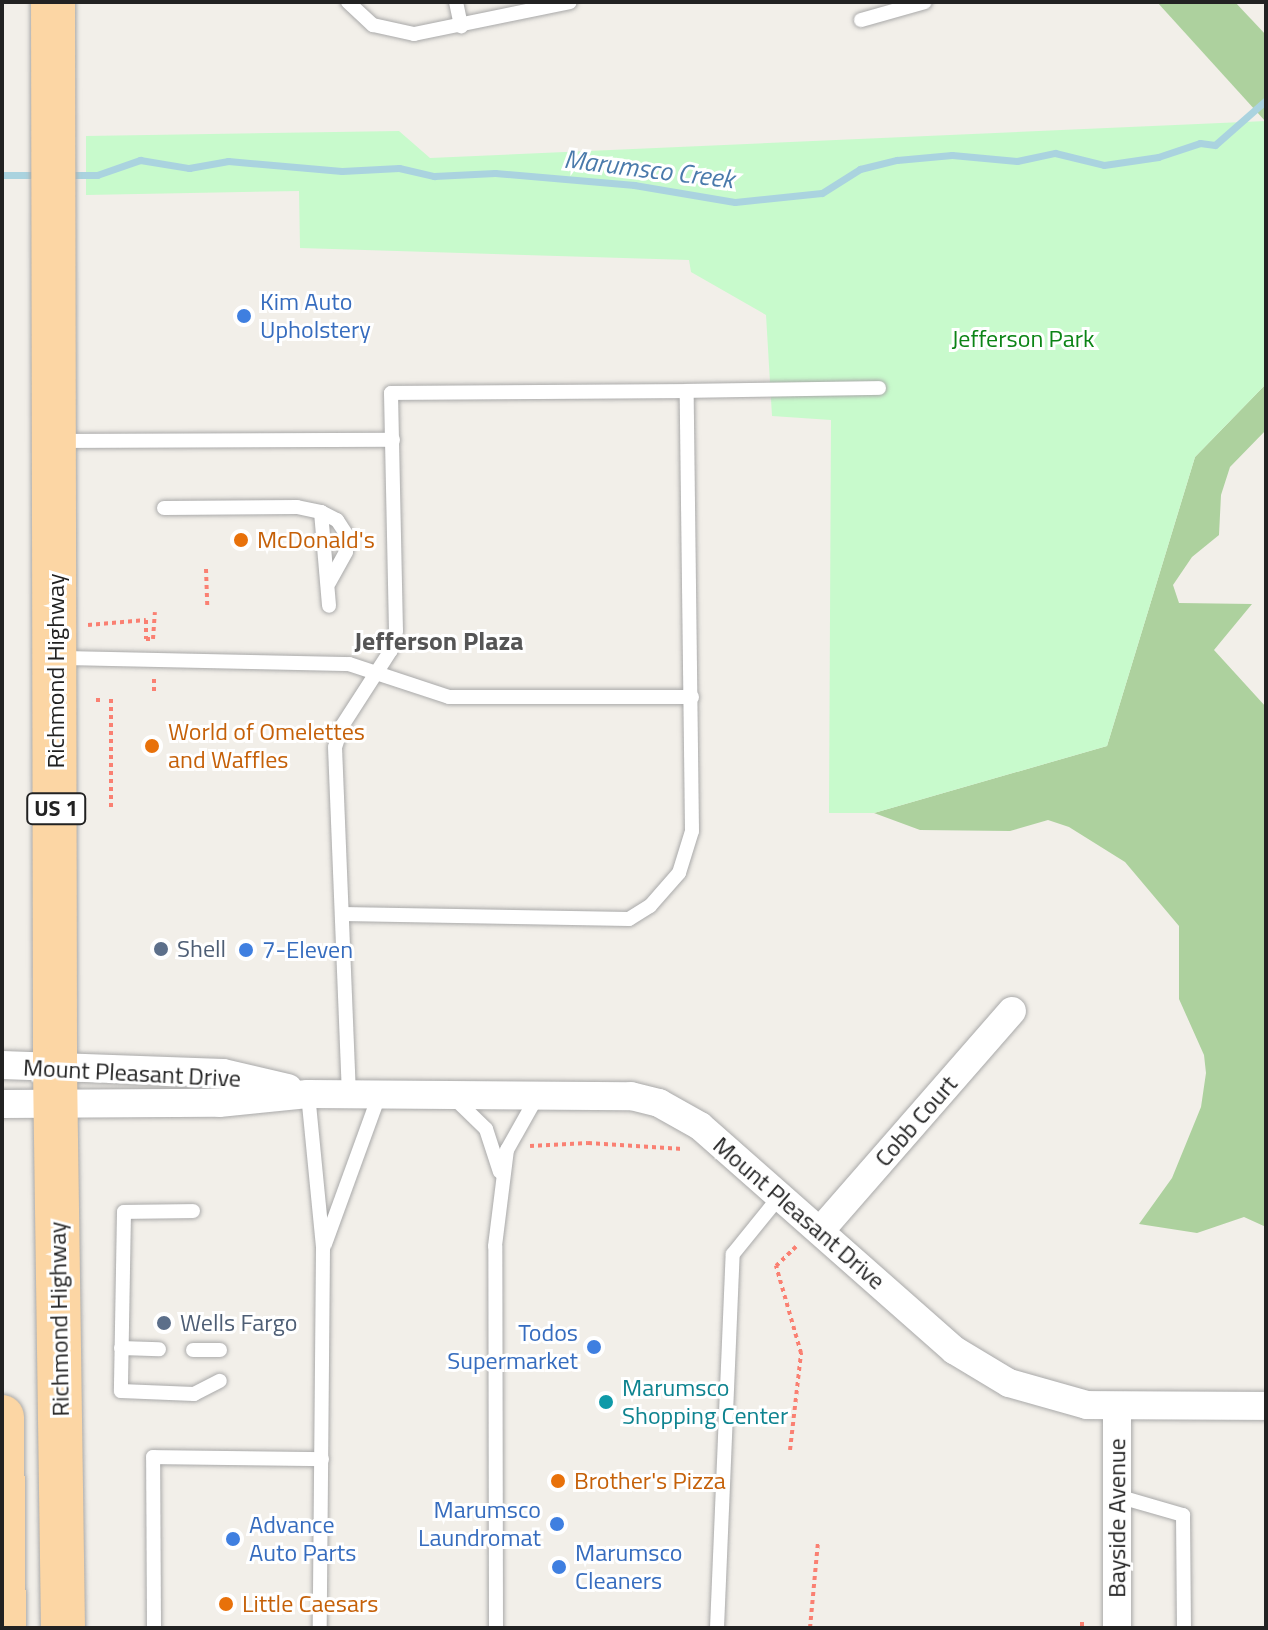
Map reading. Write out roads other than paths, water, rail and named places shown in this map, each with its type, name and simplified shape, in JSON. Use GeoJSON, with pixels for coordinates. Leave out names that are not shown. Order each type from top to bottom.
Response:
{"type":"FeatureCollection","features":[{"type":"Feature","properties":{"kind":"main road","name":"Richmond Highway"},"geometry":{"type":"LineString","coordinates":[[53,2],[55,1087],[63,1628]]}},
{"type":"Feature","properties":{"kind":"main road"},"geometry":{"type":"LineString","coordinates":[[2,1417],[4,1628]]}},
{"type":"Feature","properties":{"kind":"street","name":"Cobb Court"},"geometry":{"type":"LineString","coordinates":[[820,1231],[1012,1011]]}},
{"type":"Feature","properties":{"kind":"street","name":"Mount Pleasant Drive"},"geometry":{"type":"LineString","coordinates":[[2,1065],[55,1087]]}},
{"type":"Feature","properties":{"kind":"street","name":"Mount Pleasant Drive"},"geometry":{"type":"LineString","coordinates":[[2,1104],[55,1087],[223,1073],[308,1094],[602,1093],[659,1103],[700,1126],[974,1364],[1047,1397],[1117,1408],[1266,1406]]}},
{"type":"Feature","properties":{"kind":"street","name":"Bayside Avenue"},"geometry":{"type":"LineString","coordinates":[[1117,1408],[1117,1628]]}},
{"type":"Feature","properties":{"kind":"lane"},"geometry":{"type":"LineString","coordinates":[[348,2],[373,25],[393,32],[461,26],[570,2]]}},
{"type":"Feature","properties":{"kind":"lane"},"geometry":{"type":"LineString","coordinates":[[456,2],[461,26]]}},
{"type":"Feature","properties":{"kind":"lane"},"geometry":{"type":"LineString","coordinates":[[861,20],[925,2]]}},
{"type":"Feature","properties":{"kind":"lane"},"geometry":{"type":"LineString","coordinates":[[349,1094],[336,739],[378,670],[396,631],[391,393],[879,388]]}},
{"type":"Feature","properties":{"kind":"lane"},"geometry":{"type":"LineString","coordinates":[[342,914],[629,919],[639,914],[672,883],[688,852],[692,697],[687,391]]}},
{"type":"Feature","properties":{"kind":"lane"},"geometry":{"type":"LineString","coordinates":[[54,441],[393,440]]}},
{"type":"Feature","properties":{"kind":"lane"},"geometry":{"type":"LineString","coordinates":[[164,508],[297,507],[321,512],[337,520],[348,537],[346,552],[329,583]]}},
{"type":"Feature","properties":{"kind":"lane"},"geometry":{"type":"LineString","coordinates":[[321,512],[329,606]]}},
{"type":"Feature","properties":{"kind":"lane"},"geometry":{"type":"LineString","coordinates":[[56,658],[329,663],[378,670],[449,697],[692,697]]}},
{"type":"Feature","properties":{"kind":"lane"},"geometry":{"type":"LineString","coordinates":[[323,1248],[380,1093]]}},
{"type":"Feature","properties":{"kind":"lane"},"geometry":{"type":"LineString","coordinates":[[308,1094],[323,1248],[320,1628]]}},
{"type":"Feature","properties":{"kind":"lane"},"geometry":{"type":"LineString","coordinates":[[450,1094],[486,1129],[501,1176]]}},
{"type":"Feature","properties":{"kind":"lane"},"geometry":{"type":"LineString","coordinates":[[496,1628],[495,1246],[501,1176],[515,1132],[538,1095]]}},
{"type":"Feature","properties":{"kind":"lane"},"geometry":{"type":"LineString","coordinates":[[717,1628],[733,1254],[780,1196]]}},
{"type":"Feature","properties":{"kind":"lane"},"geometry":{"type":"LineString","coordinates":[[193,1211],[124,1212],[121,1391],[194,1394],[220,1381]]}},
{"type":"Feature","properties":{"kind":"lane"},"geometry":{"type":"LineString","coordinates":[[121,1348],[159,1349]]}},
{"type":"Feature","properties":{"kind":"lane"},"geometry":{"type":"LineString","coordinates":[[193,1350],[220,1350]]}},
{"type":"Feature","properties":{"kind":"lane"},"geometry":{"type":"LineString","coordinates":[[154,1628],[153,1457],[322,1459]]}},
{"type":"Feature","properties":{"kind":"lane"},"geometry":{"type":"LineString","coordinates":[[1117,1496],[1183,1515],[1184,1628]]}},
{"type":"Feature","properties":{"kind":"waterway","name":"Marumsco Creek"},"geometry":{"type":"LineString","coordinates":[[68,175],[97,175],[140,160],[189,168],[228,161],[342,171],[399,168],[434,176],[495,173],[634,185],[735,202],[822,193],[860,169],[897,160],[952,155],[1017,161],[1055,153],[1104,165],[1158,157],[1200,143],[1215,145],[1266,100]]}},
{"type":"Feature","properties":{"kind":"waterway","name":"Marumsco Creek"},"geometry":{"type":"LineString","coordinates":[[2,175],[40,175]]}},
{"type":"Feature","properties":{"kind":"place","name":"Kim Auto Upholstery"},"geometry":{"type":"Point","coordinates":[244,316]}},
{"type":"Feature","properties":{"kind":"place","name":"McDonald's"},"geometry":{"type":"Point","coordinates":[241,540]}},
{"type":"Feature","properties":{"kind":"place","name":"World of Omelettes and Waffles"},"geometry":{"type":"Point","coordinates":[152,746]}},
{"type":"Feature","properties":{"kind":"place","name":"Shell"},"geometry":{"type":"Point","coordinates":[161,949]}},
{"type":"Feature","properties":{"kind":"place","name":"7-Eleven"},"geometry":{"type":"Point","coordinates":[246,950]}},
{"type":"Feature","properties":{"kind":"place","name":"Wells Fargo"},"geometry":{"type":"Point","coordinates":[164,1323]}},
{"type":"Feature","properties":{"kind":"place","name":"Todos Supermarket"},"geometry":{"type":"Point","coordinates":[594,1347]}},
{"type":"Feature","properties":{"kind":"place","name":"Marumsco Shopping Center"},"geometry":{"type":"Point","coordinates":[606,1402]}},
{"type":"Feature","properties":{"kind":"place","name":"Brother's Pizza"},"geometry":{"type":"Point","coordinates":[558,1481]}},
{"type":"Feature","properties":{"kind":"place","name":"Marumsco Laundromat"},"geometry":{"type":"Point","coordinates":[557,1524]}},
{"type":"Feature","properties":{"kind":"place","name":"Advance Auto Parts"},"geometry":{"type":"Point","coordinates":[233,1539]}},
{"type":"Feature","properties":{"kind":"place","name":"Marumsco Cleaners"},"geometry":{"type":"Point","coordinates":[559,1567]}},
{"type":"Feature","properties":{"kind":"place","name":"Little Caesars"},"geometry":{"type":"Point","coordinates":[226,1604]}},
{"type":"Feature","properties":{"kind":"district","name":"Jefferson Plaza"},"geometry":{"type":"Point","coordinates":[439,641]}},
{"type":"Feature","properties":{"kind":"park label","name":"Jefferson Park"},"geometry":{"type":"Point","coordinates":[1023,339]}}]}
